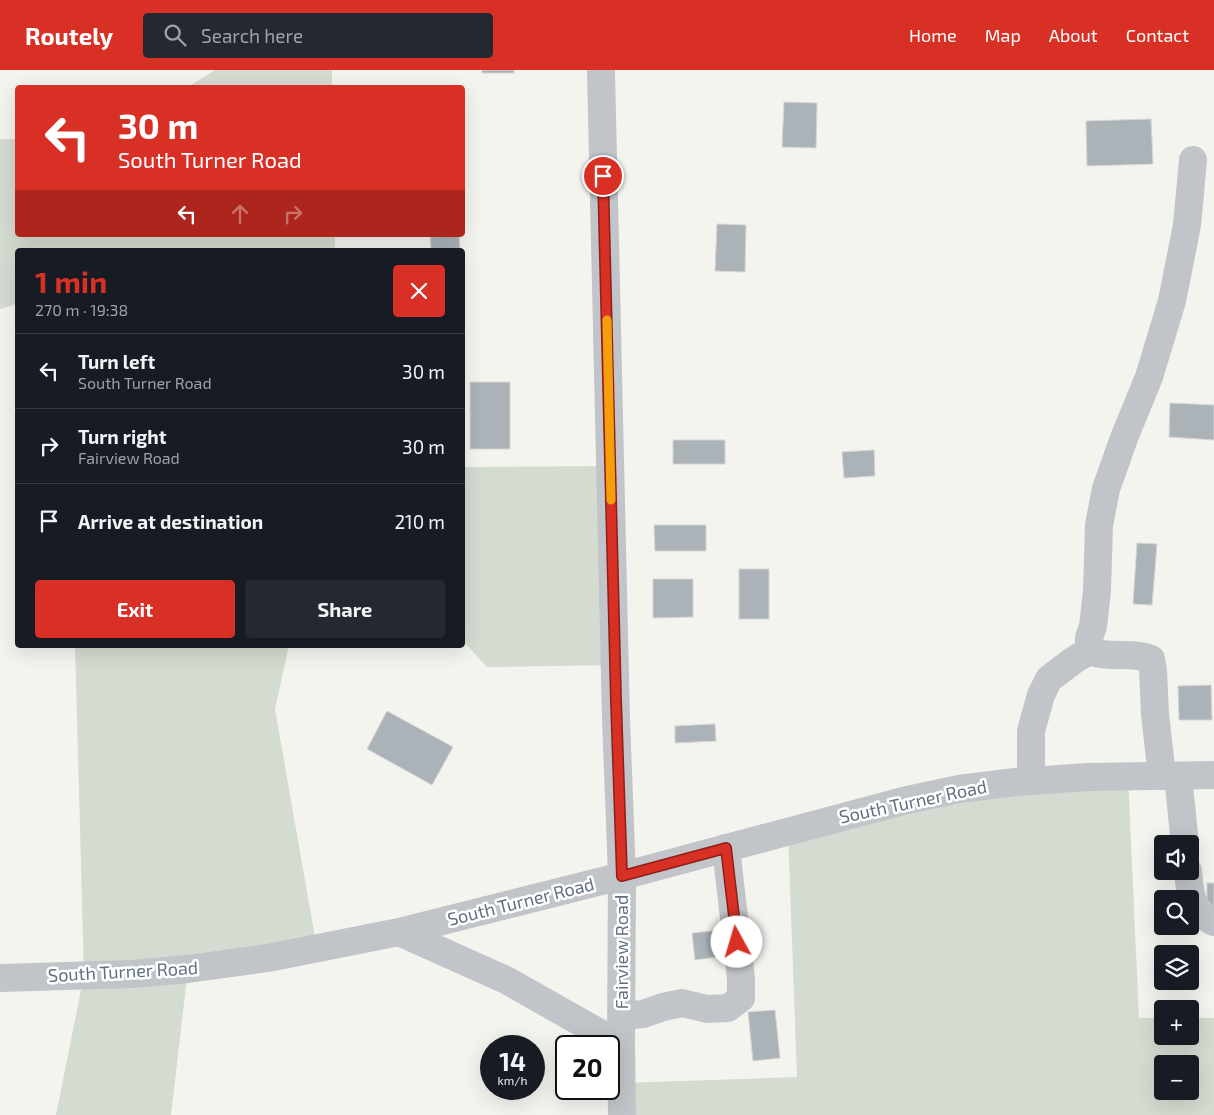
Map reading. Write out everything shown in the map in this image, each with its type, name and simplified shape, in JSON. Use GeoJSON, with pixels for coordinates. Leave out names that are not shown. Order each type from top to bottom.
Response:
{"type":"FeatureCollection","features":[{"type":"Feature","properties":{"kind":"street","name":"Fairview Road"},"geometry":{"type":"LineString","coordinates":[[601,70],[615,692],[622,876],[622,1115]]}},
{"type":"Feature","properties":{"kind":"street"},"geometry":{"type":"LineString","coordinates":[[1090,651],[1088,638],[1093,626],[1097,591],[1098,525],[1106,488],[1149,377],[1172,301],[1187,225],[1193,160]]}},
{"type":"Feature","properties":{"kind":"street"},"geometry":{"type":"LineString","coordinates":[[1090,651],[1096,654],[1142,655],[1151,659],[1155,714],[1183,835]]}},
{"type":"Feature","properties":{"kind":"street"},"geometry":{"type":"LineString","coordinates":[[1031,781],[1031,731],[1041,695],[1049,678],[1090,651]]}},
{"type":"Feature","properties":{"kind":"street","name":"South Turner Road"},"geometry":{"type":"LineString","coordinates":[[0,978],[132,974],[188,969],[268,958],[399,932],[622,876],[903,801],[959,789],[1016,782],[1088,777],[1214,775]]}},
{"type":"Feature","properties":{"kind":"street"},"geometry":{"type":"LineString","coordinates":[[622,1016],[643,1014],[682,1003],[707,1009],[728,1008],[742,998],[726,848]]}},
{"type":"Feature","properties":{"kind":"street"},"geometry":{"type":"LineString","coordinates":[[1189,880],[1190,894],[1196,907],[1205,917],[1214,922]]}},
{"type":"Feature","properties":{"kind":"street"},"geometry":{"type":"LineString","coordinates":[[399,932],[506,980],[621,1045]]}},
{"type":"Feature","properties":{"kind":"shaded area"},"geometry":{"type":"Polygon","coordinates":[[[215,70],[332,70],[332,85],[191,85],[215,70]]]}},
{"type":"Feature","properties":{"kind":"shaded area"},"geometry":{"type":"Polygon","coordinates":[[[0,139],[15,139],[15,237],[335,237],[335,248],[15,248],[15,305],[0,309],[0,139]]]}},
{"type":"Feature","properties":{"kind":"shaded area"},"geometry":{"type":"Polygon","coordinates":[[[610,466],[615,665],[487,667],[465,643],[465,467],[610,466]]]}},
{"type":"Feature","properties":{"kind":"shaded area"},"geometry":{"type":"Polygon","coordinates":[[[75,648],[288,648],[275,709],[317,949],[188,969],[171,1115],[56,1115],[84,975],[75,648]]]}},
{"type":"Feature","properties":{"kind":"shaded area"},"geometry":{"type":"Polygon","coordinates":[[[1128,777],[1139,1018],[1154,1018],[1154,1045],[1199,1045],[1199,1018],[1214,1018],[1214,1115],[623,1115],[622,1083],[797,1077],[788,832],[903,801],[1128,777]]]}},
{"type":"Feature","properties":{"kind":"building"},"geometry":{"type":"Polygon","coordinates":[[[482,70],[514,70],[514,73],[482,73],[482,70]]]}},
{"type":"Feature","properties":{"kind":"building"},"geometry":{"type":"Polygon","coordinates":[[[784,102],[817,103],[816,148],[782,147],[784,102]]]}},
{"type":"Feature","properties":{"kind":"building"},"geometry":{"type":"Polygon","coordinates":[[[1151,119],[1153,164],[1087,166],[1086,121],[1151,119]]]}},
{"type":"Feature","properties":{"kind":"building"},"geometry":{"type":"Polygon","coordinates":[[[717,224],[746,225],[745,272],[715,271],[717,224]]]}},
{"type":"Feature","properties":{"kind":"building"},"geometry":{"type":"Polygon","coordinates":[[[430,237],[459,237],[460,248],[431,248],[430,237]]]}},
{"type":"Feature","properties":{"kind":"building"},"geometry":{"type":"Polygon","coordinates":[[[470,382],[510,382],[510,449],[470,449],[470,382]]]}},
{"type":"Feature","properties":{"kind":"building"},"geometry":{"type":"Polygon","coordinates":[[[1170,403],[1214,405],[1214,440],[1169,437],[1170,403]]]}},
{"type":"Feature","properties":{"kind":"building"},"geometry":{"type":"Polygon","coordinates":[[[673,440],[725,440],[725,464],[673,464],[673,440]]]}},
{"type":"Feature","properties":{"kind":"building"},"geometry":{"type":"Polygon","coordinates":[[[874,450],[875,476],[844,478],[842,452],[874,450]]]}},
{"type":"Feature","properties":{"kind":"building"},"geometry":{"type":"Polygon","coordinates":[[[654,525],[706,525],[706,551],[655,551],[654,525]]]}},
{"type":"Feature","properties":{"kind":"building"},"geometry":{"type":"Polygon","coordinates":[[[1137,543],[1157,544],[1152,605],[1133,604],[1137,543]]]}},
{"type":"Feature","properties":{"kind":"building"},"geometry":{"type":"Polygon","coordinates":[[[739,569],[769,569],[769,619],[739,619],[739,569]]]}},
{"type":"Feature","properties":{"kind":"building"},"geometry":{"type":"Polygon","coordinates":[[[653,579],[693,579],[693,617],[653,618],[653,579]]]}},
{"type":"Feature","properties":{"kind":"building"},"geometry":{"type":"Polygon","coordinates":[[[1211,685],[1212,720],[1179,720],[1178,686],[1211,685]]]}},
{"type":"Feature","properties":{"kind":"building"},"geometry":{"type":"Polygon","coordinates":[[[387,711],[453,747],[432,785],[367,749],[387,711]]]}},
{"type":"Feature","properties":{"kind":"building"},"geometry":{"type":"Polygon","coordinates":[[[715,724],[716,741],[675,743],[675,726],[715,724]]]}},
{"type":"Feature","properties":{"kind":"building"},"geometry":{"type":"Polygon","coordinates":[[[1207,883],[1214,883],[1214,909],[1207,909],[1207,883]]]}},
{"type":"Feature","properties":{"kind":"building"},"geometry":{"type":"Polygon","coordinates":[[[721,930],[724,956],[695,960],[692,933],[721,930]]]}},
{"type":"Feature","properties":{"kind":"building"},"geometry":{"type":"Polygon","coordinates":[[[775,1010],[780,1058],[753,1061],[748,1012],[775,1010]]]}},
{"type":"Feature","properties":{"kind":"slow traffic"},"geometry":{"type":"LineString","coordinates":[[607,320],[611,500]]}},
{"type":"Feature","properties":{"kind":"route"},"geometry":{"type":"LineString","coordinates":[[603,176],[622,876],[726,848],[737,942]]}}]}
